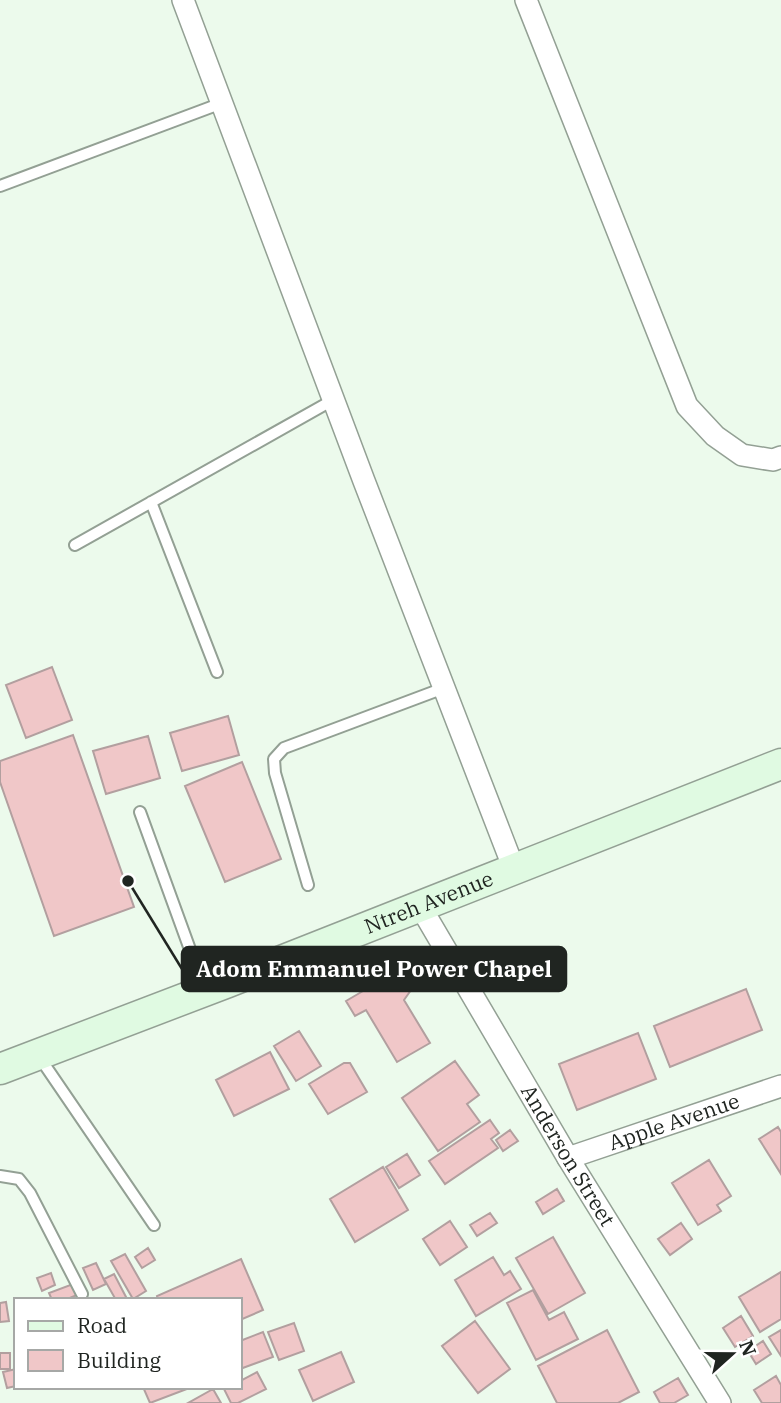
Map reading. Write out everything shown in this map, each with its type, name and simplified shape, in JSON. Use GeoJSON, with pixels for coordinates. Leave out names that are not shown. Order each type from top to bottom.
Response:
{"type":"FeatureCollection","features":[{"type":"Feature","properties":{"kind":"street"},"geometry":{"type":"LineString","coordinates":[[183,0],[333,400],[514,869]]}},
{"type":"Feature","properties":{"kind":"street"},"geometry":{"type":"LineString","coordinates":[[526,0],[687,406],[715,436],[743,454],[773,460],[781,457]]}},
{"type":"Feature","properties":{"kind":"street","name":"Ntreh Avenue"},"geometry":{"type":"LineString","coordinates":[[0,1069],[781,764]]}},
{"type":"Feature","properties":{"kind":"street","name":"Anderson Street"},"geometry":{"type":"LineString","coordinates":[[420,906],[568,1158],[720,1403]]}},
{"type":"Feature","properties":{"kind":"street","name":"Apple Avenue"},"geometry":{"type":"LineString","coordinates":[[568,1158],[781,1086]]}},
{"type":"Feature","properties":{"kind":"lane"},"geometry":{"type":"LineString","coordinates":[[0,186],[222,103]]}},
{"type":"Feature","properties":{"kind":"lane"},"geometry":{"type":"LineString","coordinates":[[75,545],[333,400]]}},
{"type":"Feature","properties":{"kind":"lane"},"geometry":{"type":"LineString","coordinates":[[151,502],[217,672]]}},
{"type":"Feature","properties":{"kind":"lane"},"geometry":{"type":"LineString","coordinates":[[308,885],[275,774],[274,759],[284,748],[444,688]]}},
{"type":"Feature","properties":{"kind":"lane"},"geometry":{"type":"LineString","coordinates":[[140,812],[205,991]]}},
{"type":"Feature","properties":{"kind":"lane"},"geometry":{"type":"LineString","coordinates":[[38,1055],[154,1225]]}},
{"type":"Feature","properties":{"kind":"lane"},"geometry":{"type":"LineString","coordinates":[[0,1176],[19,1179],[30,1193],[82,1294]]}},
{"type":"Feature","properties":{"kind":"building"},"geometry":{"type":"Polygon","coordinates":[[[52,667],[72,720],[26,738],[6,685],[52,667]]]}},
{"type":"Feature","properties":{"kind":"building"},"geometry":{"type":"Polygon","coordinates":[[[228,716],[239,755],[182,771],[170,733],[228,716]]]}},
{"type":"Feature","properties":{"kind":"building"},"geometry":{"type":"Polygon","coordinates":[[[73,735],[134,907],[54,936],[0,782],[0,761],[73,735]]]}},
{"type":"Feature","properties":{"kind":"building"},"geometry":{"type":"Polygon","coordinates":[[[148,736],[160,778],[106,794],[93,751],[148,736]]]}},
{"type":"Feature","properties":{"kind":"building"},"geometry":{"type":"Polygon","coordinates":[[[242,762],[281,859],[225,882],[185,786],[242,762]]]}},
{"type":"Feature","properties":{"kind":"building"},"geometry":{"type":"Polygon","coordinates":[[[410,973],[416,983],[404,1000],[430,1043],[397,1062],[366,1010],[355,1016],[346,1001],[392,974],[396,981],[410,973]]]}},
{"type":"Feature","properties":{"kind":"building"},"geometry":{"type":"Polygon","coordinates":[[[746,989],[762,1030],[670,1067],[654,1026],[746,989]]]}},
{"type":"Feature","properties":{"kind":"building"},"geometry":{"type":"Polygon","coordinates":[[[299,1031],[321,1066],[296,1081],[274,1046],[299,1031]]]}},
{"type":"Feature","properties":{"kind":"building"},"geometry":{"type":"Polygon","coordinates":[[[638,1033],[656,1079],[577,1110],[559,1064],[638,1033]]]}},
{"type":"Feature","properties":{"kind":"building"},"geometry":{"type":"Polygon","coordinates":[[[270,1052],[289,1089],[234,1116],[216,1080],[270,1052]]]}},
{"type":"Feature","properties":{"kind":"building"},"geometry":{"type":"Polygon","coordinates":[[[455,1061],[479,1095],[467,1104],[480,1122],[438,1151],[402,1098],[455,1061]]]}},
{"type":"Feature","properties":{"kind":"building"},"geometry":{"type":"Polygon","coordinates":[[[344,1063],[350,1063],[367,1092],[328,1114],[309,1084],[344,1063]]]}},
{"type":"Feature","properties":{"kind":"building"},"geometry":{"type":"Polygon","coordinates":[[[490,1120],[499,1133],[491,1139],[498,1148],[445,1184],[429,1161],[490,1120]]]}},
{"type":"Feature","properties":{"kind":"building"},"geometry":{"type":"Polygon","coordinates":[[[778,1127],[781,1132],[781,1174],[759,1139],[778,1127]]]}},
{"type":"Feature","properties":{"kind":"building"},"geometry":{"type":"Polygon","coordinates":[[[510,1130],[518,1141],[503,1151],[496,1140],[510,1130]]]}},
{"type":"Feature","properties":{"kind":"building"},"geometry":{"type":"Polygon","coordinates":[[[407,1154],[420,1175],[399,1188],[386,1167],[407,1154]]]}},
{"type":"Feature","properties":{"kind":"building"},"geometry":{"type":"Polygon","coordinates":[[[709,1160],[731,1196],[717,1205],[721,1211],[698,1225],[672,1183],[709,1160]]]}},
{"type":"Feature","properties":{"kind":"building"},"geometry":{"type":"Polygon","coordinates":[[[383,1167],[408,1210],[355,1242],[330,1199],[383,1167]]]}},
{"type":"Feature","properties":{"kind":"building"},"geometry":{"type":"Polygon","coordinates":[[[557,1189],[564,1201],[543,1214],[536,1202],[557,1189]]]}},
{"type":"Feature","properties":{"kind":"building"},"geometry":{"type":"Polygon","coordinates":[[[490,1213],[497,1223],[477,1236],[470,1225],[490,1213]]]}},
{"type":"Feature","properties":{"kind":"building"},"geometry":{"type":"Polygon","coordinates":[[[450,1221],[467,1247],[440,1265],[423,1239],[450,1221]]]}},
{"type":"Feature","properties":{"kind":"building"},"geometry":{"type":"Polygon","coordinates":[[[681,1223],[692,1239],[670,1255],[658,1239],[681,1223]]]}},
{"type":"Feature","properties":{"kind":"building"},"geometry":{"type":"Polygon","coordinates":[[[553,1237],[585,1293],[548,1314],[516,1258],[553,1237]]]}},
{"type":"Feature","properties":{"kind":"building"},"geometry":{"type":"Polygon","coordinates":[[[148,1248],[155,1260],[142,1268],[135,1257],[148,1248]]]}},
{"type":"Feature","properties":{"kind":"building"},"geometry":{"type":"Polygon","coordinates":[[[125,1254],[146,1291],[132,1298],[111,1261],[125,1254]]]}},
{"type":"Feature","properties":{"kind":"building"},"geometry":{"type":"Polygon","coordinates":[[[493,1257],[504,1275],[510,1271],[521,1289],[476,1316],[455,1280],[493,1257]]]}},
{"type":"Feature","properties":{"kind":"building"},"geometry":{"type":"Polygon","coordinates":[[[241,1259],[263,1310],[242,1319],[242,1298],[157,1296],[241,1259]]]}},
{"type":"Feature","properties":{"kind":"building"},"geometry":{"type":"Polygon","coordinates":[[[96,1263],[106,1284],[93,1290],[83,1268],[96,1263]]]}},
{"type":"Feature","properties":{"kind":"building"},"geometry":{"type":"Polygon","coordinates":[[[781,1272],[781,1319],[760,1332],[739,1297],[781,1272]]]}},
{"type":"Feature","properties":{"kind":"building"},"geometry":{"type":"Polygon","coordinates":[[[51,1273],[55,1285],[42,1291],[37,1278],[51,1273]]]}},
{"type":"Feature","properties":{"kind":"building"},"geometry":{"type":"Polygon","coordinates":[[[114,1274],[126,1297],[115,1298],[104,1279],[114,1274]]]}},
{"type":"Feature","properties":{"kind":"building"},"geometry":{"type":"Polygon","coordinates":[[[73,1284],[77,1295],[70,1298],[51,1298],[49,1293],[73,1284]]]}},
{"type":"Feature","properties":{"kind":"building"},"geometry":{"type":"Polygon","coordinates":[[[533,1290],[549,1320],[564,1312],[578,1339],[536,1360],[507,1303],[533,1290]]]}},
{"type":"Feature","properties":{"kind":"building"},"geometry":{"type":"Polygon","coordinates":[[[6,1302],[9,1321],[0,1322],[0,1303],[6,1302]]]}},
{"type":"Feature","properties":{"kind":"building"},"geometry":{"type":"Polygon","coordinates":[[[741,1316],[753,1336],[735,1347],[723,1328],[741,1316]]]}},
{"type":"Feature","properties":{"kind":"building"},"geometry":{"type":"Polygon","coordinates":[[[475,1321],[510,1369],[478,1393],[442,1346],[475,1321]]]}},
{"type":"Feature","properties":{"kind":"building"},"geometry":{"type":"Polygon","coordinates":[[[294,1323],[304,1351],[279,1360],[268,1332],[294,1323]]]}},
{"type":"Feature","properties":{"kind":"building"},"geometry":{"type":"Polygon","coordinates":[[[607,1330],[639,1392],[618,1403],[557,1403],[538,1366],[607,1330]]]}},
{"type":"Feature","properties":{"kind":"building"},"geometry":{"type":"Polygon","coordinates":[[[781,1330],[781,1356],[769,1337],[781,1330]]]}},
{"type":"Feature","properties":{"kind":"building"},"geometry":{"type":"Polygon","coordinates":[[[263,1332],[273,1357],[242,1368],[242,1340],[263,1332]]]}},
{"type":"Feature","properties":{"kind":"building"},"geometry":{"type":"Polygon","coordinates":[[[763,1341],[771,1354],[756,1364],[748,1351],[763,1341]]]}},
{"type":"Feature","properties":{"kind":"building"},"geometry":{"type":"Polygon","coordinates":[[[341,1352],[354,1382],[313,1401],[299,1370],[341,1352]]]}},
{"type":"Feature","properties":{"kind":"building"},"geometry":{"type":"Polygon","coordinates":[[[0,1353],[10,1353],[10,1369],[0,1369],[0,1353]]]}},
{"type":"Feature","properties":{"kind":"building"},"geometry":{"type":"Polygon","coordinates":[[[14,1369],[14,1386],[7,1388],[3,1372],[14,1369]]]}},
{"type":"Feature","properties":{"kind":"building"},"geometry":{"type":"Polygon","coordinates":[[[257,1372],[266,1389],[238,1403],[231,1403],[224,1389],[242,1389],[242,1380],[257,1372]]]}},
{"type":"Feature","properties":{"kind":"building"},"geometry":{"type":"Polygon","coordinates":[[[776,1376],[781,1385],[781,1403],[762,1403],[754,1390],[776,1376]]]}},
{"type":"Feature","properties":{"kind":"building"},"geometry":{"type":"Polygon","coordinates":[[[678,1378],[688,1395],[674,1403],[660,1403],[654,1392],[678,1378]]]}},
{"type":"Feature","properties":{"kind":"building"},"geometry":{"type":"Polygon","coordinates":[[[144,1389],[187,1389],[150,1403],[144,1389]]]}},
{"type":"Feature","properties":{"kind":"building"},"geometry":{"type":"Polygon","coordinates":[[[213,1389],[221,1403],[188,1403],[213,1389]]]}},
{"type":"Feature","properties":{"kind":"place","name":"Adom Emmanuel Power Chapel"},"geometry":{"type":"Point","coordinates":[128,881]}}]}
